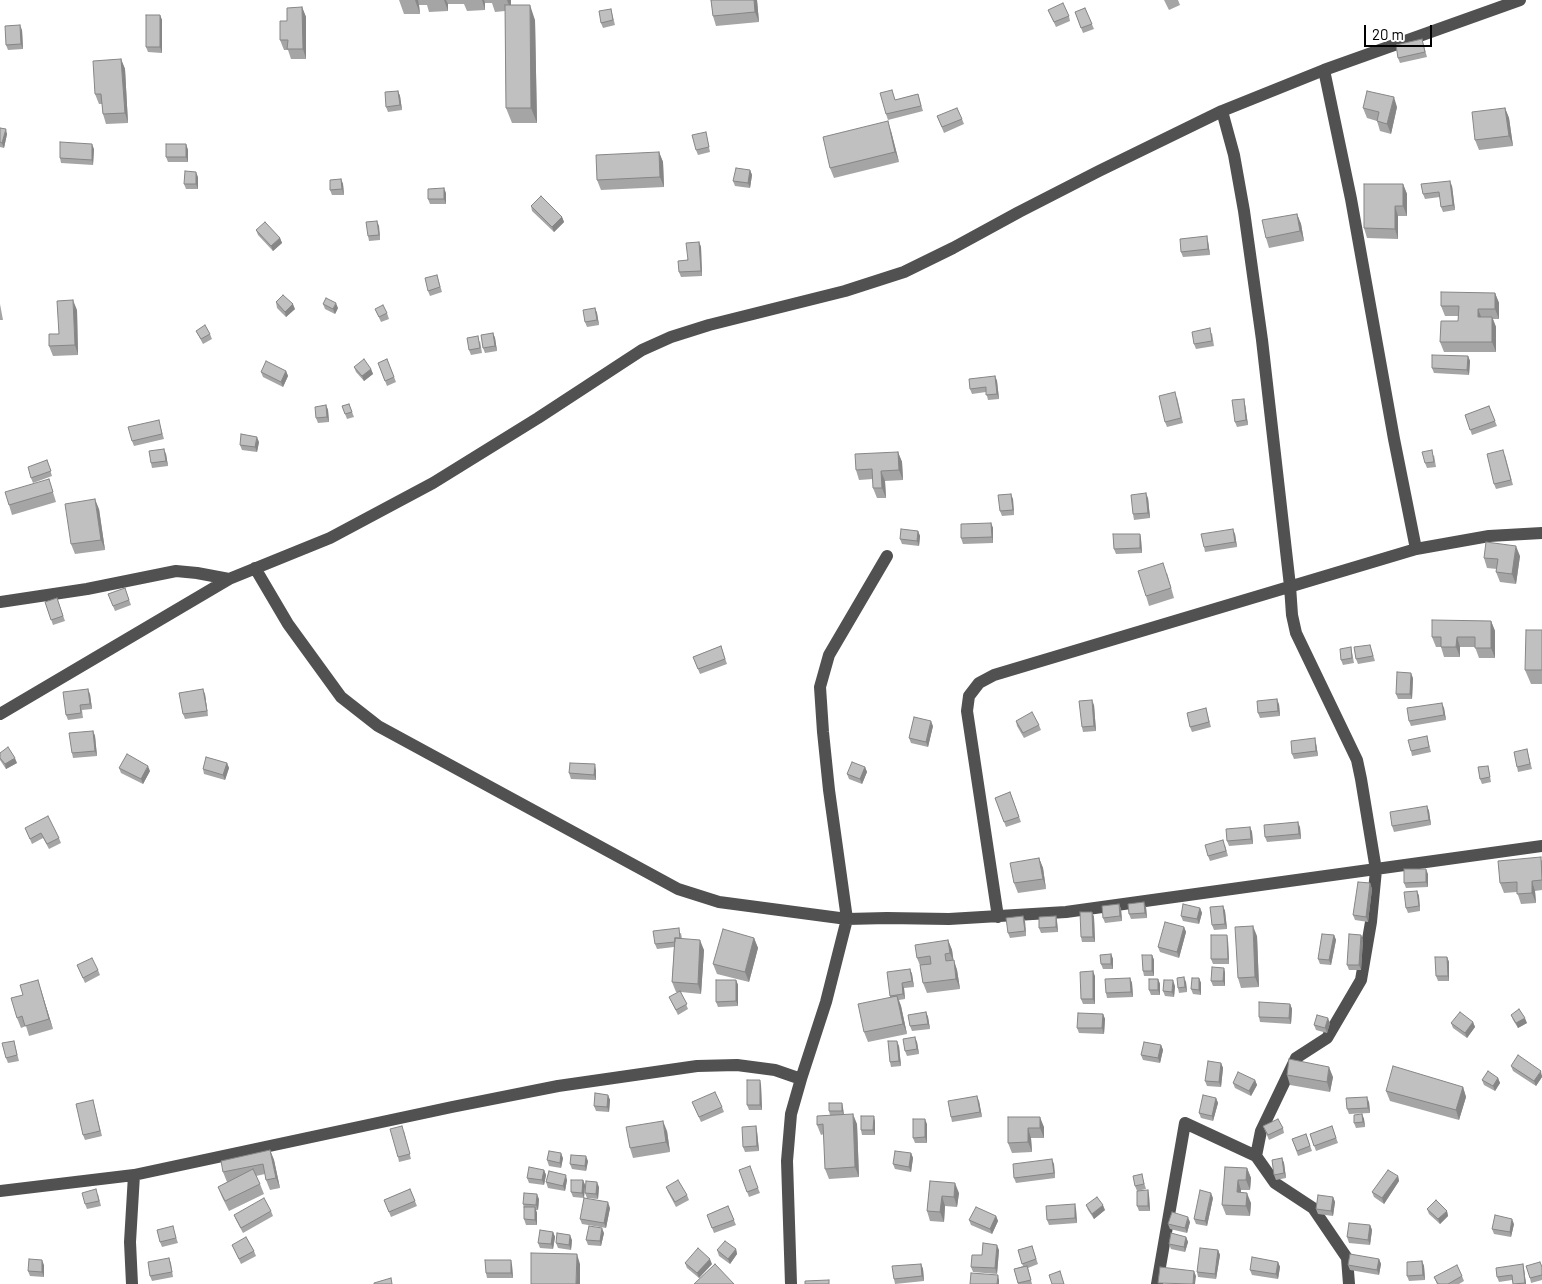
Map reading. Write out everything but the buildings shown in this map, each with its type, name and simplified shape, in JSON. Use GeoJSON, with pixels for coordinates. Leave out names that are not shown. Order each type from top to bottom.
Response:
{"type":"FeatureCollection","features":[{"type":"Feature","properties":{"kind":"street"},"geometry":{"type":"LineString","coordinates":[[0,714],[229,579],[330,538],[433,484],[642,350],[671,337],[709,325],[845,291],[904,272],[1099,170],[1222,111],[1324,70],[1520,0]]}},
{"type":"Feature","properties":{"kind":"street"},"geometry":{"type":"LineString","coordinates":[[1324,70],[1351,199],[1394,439],[1416,549]]}},
{"type":"Feature","properties":{"kind":"street"},"geometry":{"type":"LineString","coordinates":[[1222,111],[1234,154],[1244,211],[1262,340],[1292,615],[1296,633],[1357,760],[1376,870],[1371,922],[1361,980],[1327,1038],[1296,1058],[1261,1131],[1256,1156]]}},
{"type":"Feature","properties":{"kind":"street"},"geometry":{"type":"LineString","coordinates":[[998,917],[967,711],[970,696],[979,683],[994,675],[1416,549],[1489,536],[1542,533]]}},
{"type":"Feature","properties":{"kind":"street"},"geometry":{"type":"LineString","coordinates":[[791,1284],[787,1161],[791,1114],[826,1002],[847,920],[823,732],[820,686],[829,655],[887,556]]}},
{"type":"Feature","properties":{"kind":"street"},"geometry":{"type":"LineString","coordinates":[[255,568],[288,624],[341,697],[378,726],[678,889],[719,902],[847,920],[998,917],[1066,912],[1542,846]]}},
{"type":"Feature","properties":{"kind":"street"},"geometry":{"type":"LineString","coordinates":[[0,602],[87,589],[176,571],[229,579]]}},
{"type":"Feature","properties":{"kind":"street"},"geometry":{"type":"LineString","coordinates":[[0,1190],[134,1175],[558,1086],[697,1066],[737,1065],[775,1070],[801,1079]]}},
{"type":"Feature","properties":{"kind":"street"},"geometry":{"type":"LineString","coordinates":[[1157,1284],[1185,1123],[1256,1156],[1275,1183],[1312,1208],[1347,1258],[1349,1284]]}},
{"type":"Feature","properties":{"kind":"street"},"geometry":{"type":"LineString","coordinates":[[132,1284],[130,1242],[134,1175]]}}]}
